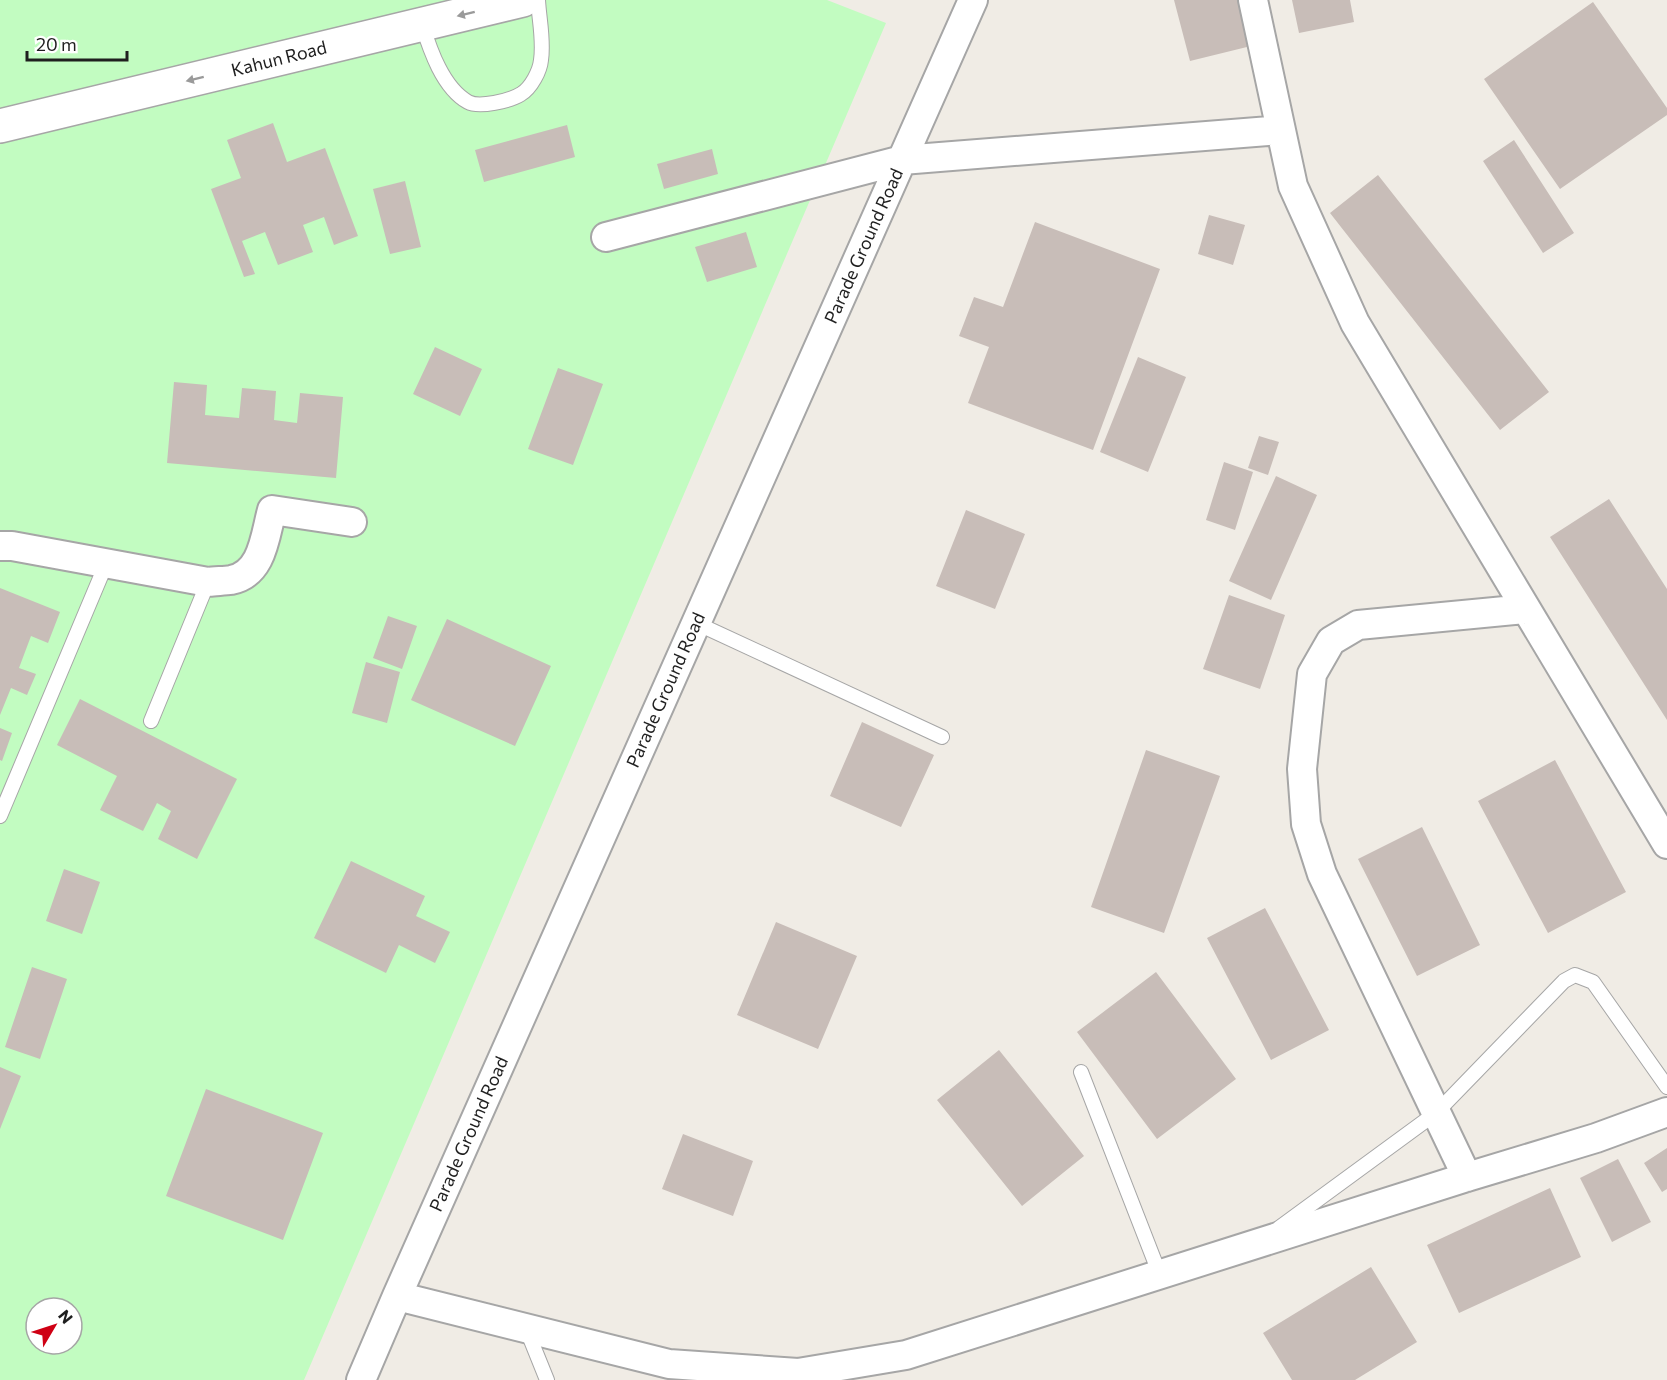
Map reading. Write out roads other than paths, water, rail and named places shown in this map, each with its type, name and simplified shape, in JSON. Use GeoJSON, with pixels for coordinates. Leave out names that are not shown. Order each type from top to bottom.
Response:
{"type":"FeatureCollection","features":[{"type":"Feature","properties":{"kind":"street","name":"Kahun Road"},"geometry":{"type":"LineString","coordinates":[[0,126],[523,0]]}},
{"type":"Feature","properties":{"kind":"street","name":"Parade Ground Road"},"geometry":{"type":"LineString","coordinates":[[361,1380],[973,0]]}},
{"type":"Feature","properties":{"kind":"street"},"geometry":{"type":"LineString","coordinates":[[1253,0],[1293,186],[1355,323],[1667,844]]}},
{"type":"Feature","properties":{"kind":"street"},"geometry":{"type":"LineString","coordinates":[[606,237],[902,160],[1281,130]]}},
{"type":"Feature","properties":{"kind":"street"},"geometry":{"type":"LineString","coordinates":[[0,546],[12,546],[208,582],[234,580],[250,571],[259,560],[272,510],[352,522]]}},
{"type":"Feature","properties":{"kind":"street"},"geometry":{"type":"LineString","coordinates":[[1467,1177],[1322,874],[1306,824],[1302,769],[1312,674],[1331,641],[1358,625],[1526,609]]}},
{"type":"Feature","properties":{"kind":"street"},"geometry":{"type":"LineString","coordinates":[[397,1296],[669,1364],[798,1373],[906,1356],[1596,1138],[1667,1112]]}},
{"type":"Feature","properties":{"kind":"lane"},"geometry":{"type":"LineString","coordinates":[[422,24],[431,52],[441,72],[468,103],[480,106],[522,94],[535,78],[541,61],[538,0]]}},
{"type":"Feature","properties":{"kind":"lane"},"geometry":{"type":"LineString","coordinates":[[0,816],[106,564]]}},
{"type":"Feature","properties":{"kind":"lane"},"geometry":{"type":"LineString","coordinates":[[151,721],[208,582]]}},
{"type":"Feature","properties":{"kind":"lane"},"geometry":{"type":"LineString","coordinates":[[696,623],[942,737]]}},
{"type":"Feature","properties":{"kind":"lane"},"geometry":{"type":"LineString","coordinates":[[1259,1244],[1436,1113],[1564,981],[1575,975],[1593,982],[1667,1087]]}},
{"type":"Feature","properties":{"kind":"lane"},"geometry":{"type":"LineString","coordinates":[[1081,1072],[1160,1275]]}},
{"type":"Feature","properties":{"kind":"lane"},"geometry":{"type":"LineString","coordinates":[[526,1328],[547,1380]]}}]}
